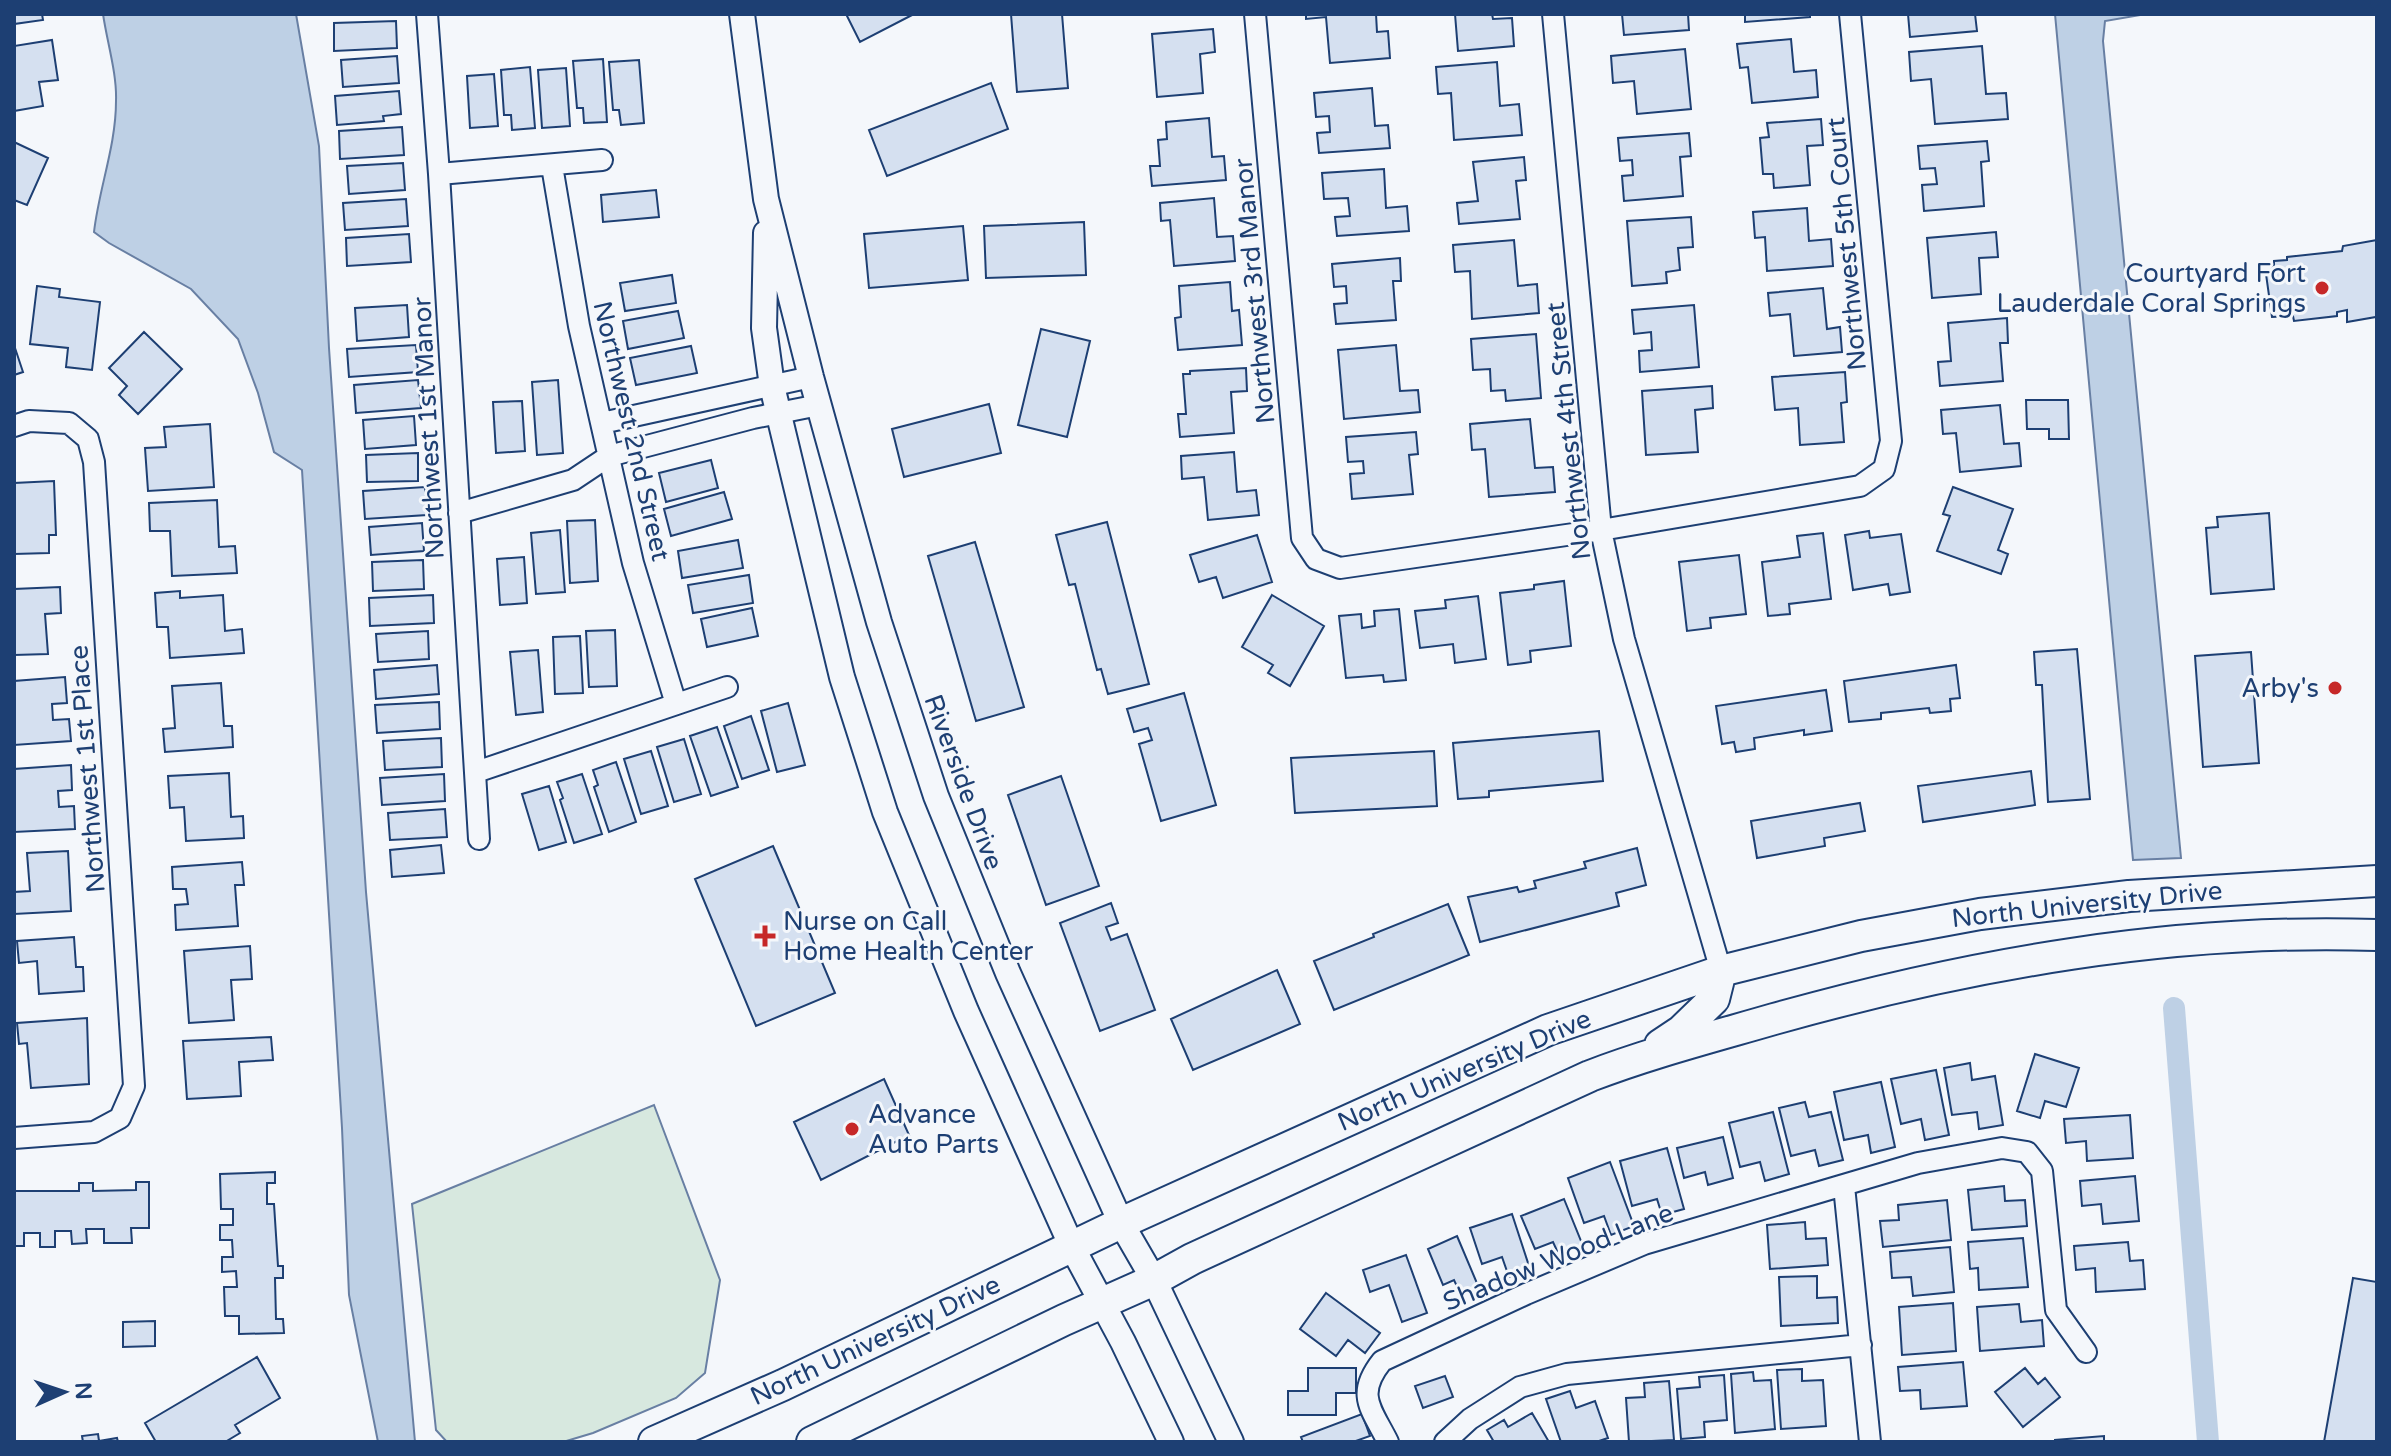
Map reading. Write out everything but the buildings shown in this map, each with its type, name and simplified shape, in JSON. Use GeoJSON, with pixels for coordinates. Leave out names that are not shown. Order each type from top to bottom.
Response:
{"type":"FeatureCollection","features":[{"type":"Feature","properties":{"kind":"main road","name":"North University Drive"},"geometry":{"type":"LineString","coordinates":[[654,1442],[783,1385],[1121,1223],[1548,1030],[1721,971],[1861,936],[1980,914],[2157,893],[2377,881]]}},
{"type":"Feature","properties":{"kind":"main road","name":"North University Drive"},"geometry":{"type":"LineString","coordinates":[[812,1442],[1263,1226],[1590,1076],[1645,1055],[1872,992],[1984,968],[2132,944],[2372,933]]}},
{"type":"Feature","properties":{"kind":"main road"},"geometry":{"type":"LineString","coordinates":[[1645,1055],[1681,1031],[1714,999],[1721,971]]}},
{"type":"Feature","properties":{"kind":"street","name":"Northwest 1st Manor"},"geometry":{"type":"LineString","coordinates":[[427,14],[479,839]]}},
{"type":"Feature","properties":{"kind":"street","name":"Riverside Drive"},"geometry":{"type":"LineString","coordinates":[[742,14],[766,199],[811,377],[879,622],[936,796],[1008,973],[1121,1223],[1154,1280],[1231,1442]]}},
{"type":"Feature","properties":{"kind":"street","name":"Northwest 3rd Manor"},"geometry":{"type":"LineString","coordinates":[[1255,14],[1302,538],[1316,559],[1340,568],[1601,530]]}},
{"type":"Feature","properties":{"kind":"street","name":"Northwest 4th Street"},"geometry":{"type":"LineString","coordinates":[[1553,14],[1601,530],[1624,639],[1721,971]]}},
{"type":"Feature","properties":{"kind":"street","name":"Northwest 5th Court"},"geometry":{"type":"LineString","coordinates":[[1601,530],[1860,486],[1884,469],[1891,441],[1850,14]]}},
{"type":"Feature","properties":{"kind":"street"},"geometry":{"type":"LineString","coordinates":[[439,174],[602,160]]}},
{"type":"Feature","properties":{"kind":"street","name":"Northwest 2nd Street"},"geometry":{"type":"LineString","coordinates":[[552,166],[579,326],[633,563],[676,704]]}},
{"type":"Feature","properties":{"kind":"street","name":"Riverside Drive"},"geometry":{"type":"LineString","coordinates":[[766,199],[764,328],[772,386],[842,677],[885,812],[966,1011],[1072,1247],[1171,1442]]}},
{"type":"Feature","properties":{"kind":"street"},"geometry":{"type":"LineString","coordinates":[[602,423],[811,377]]}},
{"type":"Feature","properties":{"kind":"street"},"geometry":{"type":"LineString","coordinates":[[459,513],[573,480],[609,456],[819,405]]}},
{"type":"Feature","properties":{"kind":"street","name":"Northwest 1st Place"},"geometry":{"type":"LineString","coordinates":[[14,426],[29,421],[69,423],[88,439],[94,462],[134,1086],[120,1118],[94,1132],[14,1138]]}},
{"type":"Feature","properties":{"kind":"street"},"geometry":{"type":"LineString","coordinates":[[476,772],[727,687]]}},
{"type":"Feature","properties":{"kind":"street","name":"Shadow Wood Lane"},"geometry":{"type":"LineString","coordinates":[[1388,1442],[1366,1397],[1368,1378],[1382,1361],[1526,1294],[1644,1244],[1918,1163],[2002,1148],[2027,1152],[2042,1171],[2056,1310],[2086,1352]]}},
{"type":"Feature","properties":{"kind":"street"},"geometry":{"type":"LineString","coordinates":[[1844,1186],[1870,1442]]}},
{"type":"Feature","properties":{"kind":"street"},"geometry":{"type":"LineString","coordinates":[[1445,1442],[1470,1419],[1520,1387],[1567,1374],[1861,1345]]}},
{"type":"Feature","properties":{"kind":"shaded area"},"geometry":{"type":"Polygon","coordinates":[[[654,1105],[720,1280],[705,1373],[676,1398],[593,1433],[563,1442],[447,1442],[436,1430],[412,1204],[654,1105]]]}},
{"type":"Feature","properties":{"kind":"water"},"geometry":{"type":"Polygon","coordinates":[[[103,14],[296,14],[319,146],[329,348],[366,892],[415,1442],[378,1442],[349,1295],[342,1128],[302,470],[274,452],[258,393],[238,339],[191,289],[94,232],[113,134],[116,101],[103,14]]]}},
{"type":"Feature","properties":{"kind":"water"},"geometry":{"type":"Polygon","coordinates":[[[2055,14],[2146,14],[2105,21],[2103,41],[2181,858],[2133,860],[2055,14]]]}},
{"type":"Feature","properties":{"kind":"waterway"},"geometry":{"type":"LineString","coordinates":[[2174,1008],[2208,1442]]}},
{"type":"Feature","properties":{"kind":"place","name":"Courtyard Fort Lauderdale Coral Springs"},"geometry":{"type":"Point","coordinates":[2322,288]}},
{"type":"Feature","properties":{"kind":"place","name":"Arby's"},"geometry":{"type":"Point","coordinates":[2335,688]}},
{"type":"Feature","properties":{"kind":"place","name":"Nurse on Call Home Health Center"},"geometry":{"type":"Point","coordinates":[765,936]}},
{"type":"Feature","properties":{"kind":"place","name":"Advance Auto Parts"},"geometry":{"type":"Point","coordinates":[852,1129]}}]}
